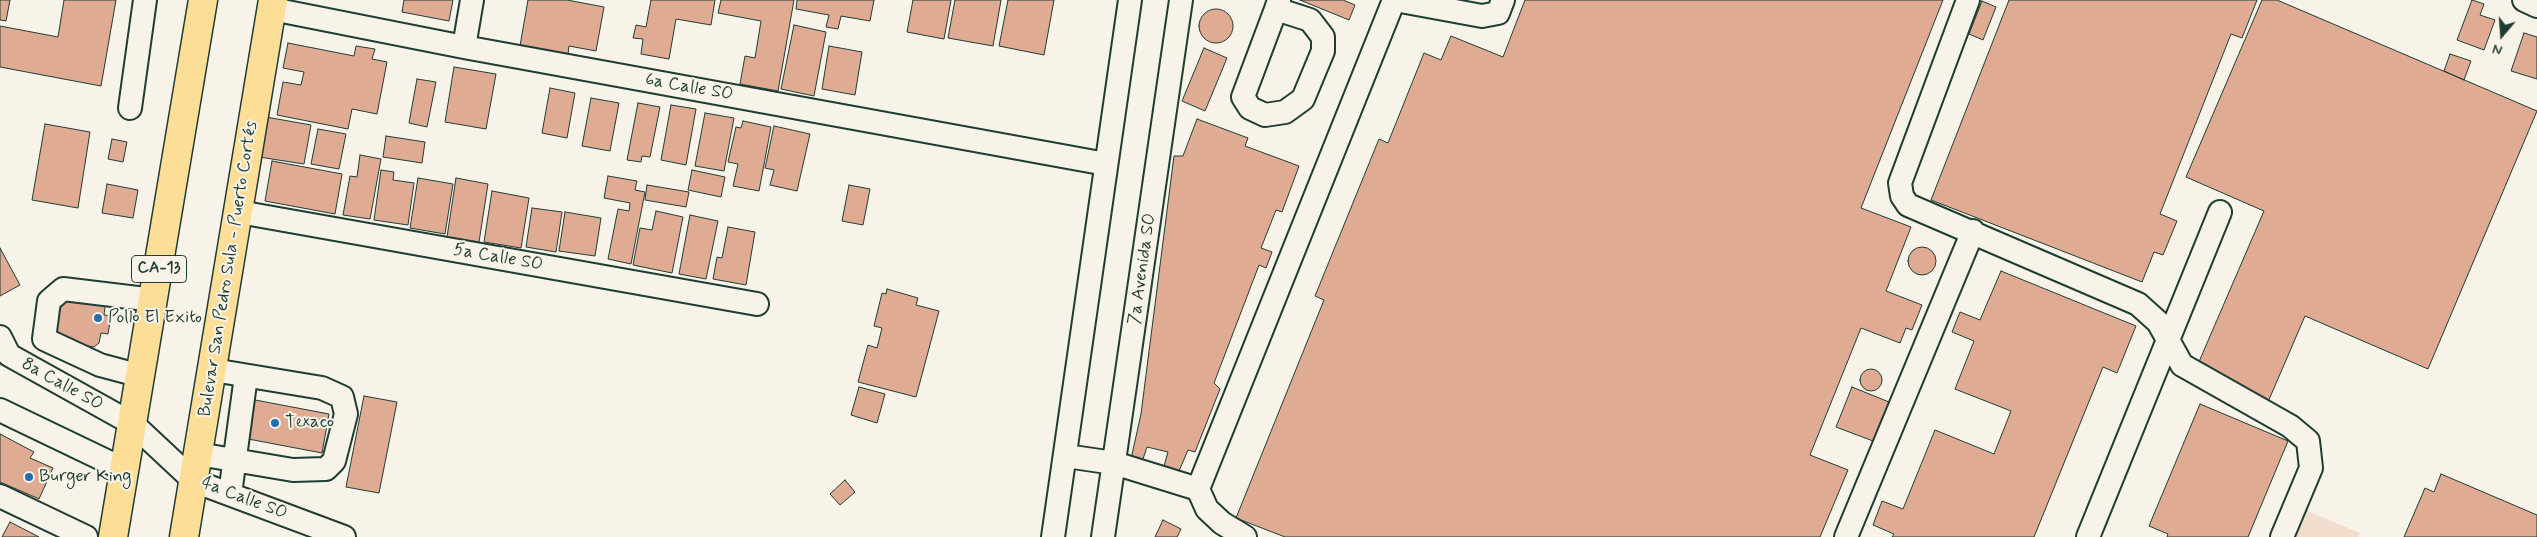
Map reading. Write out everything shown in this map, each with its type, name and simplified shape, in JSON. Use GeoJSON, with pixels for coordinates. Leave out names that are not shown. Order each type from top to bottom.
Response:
{"type":"FeatureCollection","features":[{"type":"Feature","properties":{"kind":"highway","name":"CA-13"},"geometry":{"type":"LineString","coordinates":[[113,537],[203,0]]}},
{"type":"Feature","properties":{"kind":"highway","name":"Bulevar San Pedro Sula - Puerto Cortés"},"geometry":{"type":"LineString","coordinates":[[184,537],[273,5]]}},
{"type":"Feature","properties":{"kind":"street"},"geometry":{"type":"LineString","coordinates":[[130,108],[145,0]]}},
{"type":"Feature","properties":{"kind":"street"},"geometry":{"type":"LineString","coordinates":[[464,47],[472,0]]}},
{"type":"Feature","properties":{"kind":"street"},"geometry":{"type":"LineString","coordinates":[[1053,537],[1130,0]]}},
{"type":"Feature","properties":{"kind":"street","name":"7a Avenida SO"},"geometry":{"type":"LineString","coordinates":[[1102,537],[1182,0]]}},
{"type":"Feature","properties":{"kind":"street"},"geometry":{"type":"LineString","coordinates":[[1245,537],[1222,523],[1207,509],[1198,489],[1394,0],[1482,16],[1498,13],[1503,0]]}},
{"type":"Feature","properties":{"kind":"street"},"geometry":{"type":"LineString","coordinates":[[1968,0],[1900,183],[1902,196],[1908,205],[1973,231],[2138,304],[2158,322],[2182,365],[2290,426],[2308,441],[2311,468],[2282,537]]}},
{"type":"Feature","properties":{"kind":"street"},"geometry":{"type":"LineString","coordinates":[[2524,0],[2537,6]]}},
{"type":"Feature","properties":{"kind":"street","name":"6a Calle SO"},"geometry":{"type":"LineString","coordinates":[[273,5],[464,47],[1106,164]]}},
{"type":"Feature","properties":{"kind":"street"},"geometry":{"type":"LineString","coordinates":[[1278,5],[1310,20],[1324,37],[1323,51],[1303,99],[1285,112],[1265,115],[1250,108],[1243,97],[1278,5]]}},
{"type":"Feature","properties":{"kind":"street","name":"5a Calle SO"},"geometry":{"type":"LineString","coordinates":[[239,212],[757,304]]}},
{"type":"Feature","properties":{"kind":"street"},"geometry":{"type":"LineString","coordinates":[[2088,537],[2220,212]]}},
{"type":"Feature","properties":{"kind":"street"},"geometry":{"type":"LineString","coordinates":[[1846,537],[1973,231]]}},
{"type":"Feature","properties":{"kind":"street"},"geometry":{"type":"LineString","coordinates":[[141,376],[100,365],[44,339],[49,301],[63,289],[154,300]]}},
{"type":"Feature","properties":{"kind":"street","name":"8a Calle SO"},"geometry":{"type":"LineString","coordinates":[[0,337],[9,355],[133,424]]}},
{"type":"Feature","properties":{"kind":"street"},"geometry":{"type":"LineString","coordinates":[[198,454],[293,470],[326,469],[334,461],[346,414],[342,397],[322,388],[212,370]]}},
{"type":"Feature","properties":{"kind":"street"},"geometry":{"type":"LineString","coordinates":[[230,494],[246,376]]}},
{"type":"Feature","properties":{"kind":"street"},"geometry":{"type":"LineString","coordinates":[[0,410],[125,470]]}},
{"type":"Feature","properties":{"kind":"street","name":"4a Calle SO"},"geometry":{"type":"LineString","coordinates":[[133,424],[194,480],[344,537]]}},
{"type":"Feature","properties":{"kind":"street"},"geometry":{"type":"LineString","coordinates":[[1066,456],[1114,463],[1198,489]]}},
{"type":"Feature","properties":{"kind":"street"},"geometry":{"type":"LineString","coordinates":[[0,496],[86,537]]}},
{"type":"Feature","properties":{"kind":"shaded area"},"geometry":{"type":"Polygon","coordinates":[[[2284,501],[2360,533],[2358,537],[2270,537],[2284,501]]]}},
{"type":"Feature","properties":{"kind":"building"},"geometry":{"type":"Polygon","coordinates":[[[0,0],[10,0],[6,21],[0,20],[0,0]]]}},
{"type":"Feature","properties":{"kind":"building"},"geometry":{"type":"Polygon","coordinates":[[[64,0],[116,0],[101,86],[0,67],[0,26],[58,37],[64,0]]]}},
{"type":"Feature","properties":{"kind":"building"},"geometry":{"type":"Polygon","coordinates":[[[404,0],[453,0],[449,21],[402,12],[404,0]]]}},
{"type":"Feature","properties":{"kind":"building"},"geometry":{"type":"Polygon","coordinates":[[[528,0],[567,0],[604,7],[596,51],[569,46],[568,54],[520,46],[528,0]]]}},
{"type":"Feature","properties":{"kind":"building"},"geometry":{"type":"Polygon","coordinates":[[[651,0],[715,0],[711,25],[676,19],[669,59],[641,54],[643,39],[633,38],[636,25],[646,27],[651,0]]]}},
{"type":"Feature","properties":{"kind":"building"},"geometry":{"type":"Polygon","coordinates":[[[721,0],[794,0],[778,91],[740,84],[745,56],[755,58],[761,21],[718,13],[721,0]]]}},
{"type":"Feature","properties":{"kind":"building"},"geometry":{"type":"Polygon","coordinates":[[[797,0],[874,0],[870,21],[841,16],[838,29],[826,27],[829,15],[796,9],[797,0]]]}},
{"type":"Feature","properties":{"kind":"building"},"geometry":{"type":"Polygon","coordinates":[[[913,0],[951,0],[944,39],[907,32],[913,0]]]}},
{"type":"Feature","properties":{"kind":"building"},"geometry":{"type":"Polygon","coordinates":[[[955,0],[1001,0],[993,46],[948,38],[955,0]]]}},
{"type":"Feature","properties":{"kind":"building"},"geometry":{"type":"Polygon","coordinates":[[[1008,0],[1054,0],[1044,55],[999,46],[1008,0]]]}},
{"type":"Feature","properties":{"kind":"building"},"geometry":{"type":"Polygon","coordinates":[[[1300,0],[1343,0],[1355,5],[1349,20],[1300,0]]]}},
{"type":"Feature","properties":{"kind":"building"},"geometry":{"type":"Polygon","coordinates":[[[1525,0],[1943,0],[1861,208],[1911,227],[1886,291],[1922,305],[1912,330],[1906,328],[1900,343],[1861,328],[1810,455],[1848,470],[1820,537],[1285,537],[1236,518],[1324,300],[1315,296],[1379,139],[1388,143],[1424,53],[1441,60],[1451,36],[1503,57],[1525,0]]]}},
{"type":"Feature","properties":{"kind":"building"},"geometry":{"type":"Polygon","coordinates":[[[2009,0],[2257,0],[2242,38],[2231,34],[2160,214],[2177,221],[2163,255],[2154,252],[2142,282],[1931,200],[2009,0]]]}},
{"type":"Feature","properties":{"kind":"building"},"geometry":{"type":"Polygon","coordinates":[[[2262,0],[2277,0],[2537,111],[2428,369],[2305,316],[2268,402],[2195,371],[2264,211],[2186,177],[2262,0]]]}},
{"type":"Feature","properties":{"kind":"building"},"geometry":{"type":"Polygon","coordinates":[[[2472,0],[2484,4],[2480,15],[2495,20],[2484,50],[2457,40],[2472,0]]]}},
{"type":"Feature","properties":{"kind":"building"},"geometry":{"type":"Polygon","coordinates":[[[1982,1],[1996,7],[1983,40],[1969,34],[1982,1]]]}},
{"type":"Feature","properties":{"kind":"building"},"geometry":{"type":"Polygon","coordinates":[[[1216,9],[1223,10],[1228,14],[1232,19],[1232,33],[1228,38],[1223,42],[1216,43],[1209,42],[1204,38],[1200,33],[1199,26],[1200,19],[1204,14],[1209,10],[1216,9]]]}},
{"type":"Feature","properties":{"kind":"building"},"geometry":{"type":"Polygon","coordinates":[[[794,25],[826,32],[814,96],[781,89],[794,25]]]}},
{"type":"Feature","properties":{"kind":"building"},"geometry":{"type":"Polygon","coordinates":[[[2524,33],[2537,37],[2537,79],[2511,71],[2524,33]]]}},
{"type":"Feature","properties":{"kind":"building"},"geometry":{"type":"Polygon","coordinates":[[[288,43],[354,56],[356,46],[375,49],[372,59],[387,62],[377,114],[352,109],[348,129],[277,115],[283,82],[301,85],[304,72],[283,68],[288,43]]]}},
{"type":"Feature","properties":{"kind":"building"},"geometry":{"type":"Polygon","coordinates":[[[829,46],[862,52],[855,95],[822,89],[829,46]]]}},
{"type":"Feature","properties":{"kind":"building"},"geometry":{"type":"Polygon","coordinates":[[[1204,48],[1227,58],[1205,111],[1182,101],[1204,48]]]}},
{"type":"Feature","properties":{"kind":"building"},"geometry":{"type":"Polygon","coordinates":[[[2450,54],[2471,61],[2464,80],[2444,71],[2450,54]]]}},
{"type":"Feature","properties":{"kind":"building"},"geometry":{"type":"Polygon","coordinates":[[[454,67],[496,74],[486,129],[445,122],[454,67]]]}},
{"type":"Feature","properties":{"kind":"building"},"geometry":{"type":"Polygon","coordinates":[[[417,79],[436,82],[427,127],[409,123],[417,79]]]}},
{"type":"Feature","properties":{"kind":"building"},"geometry":{"type":"Polygon","coordinates":[[[550,88],[575,93],[567,138],[542,133],[550,88]]]}},
{"type":"Feature","properties":{"kind":"building"},"geometry":{"type":"Polygon","coordinates":[[[591,98],[619,103],[610,151],[582,146],[591,98]]]}},
{"type":"Feature","properties":{"kind":"building"},"geometry":{"type":"Polygon","coordinates":[[[638,103],[660,107],[650,157],[642,156],[641,162],[627,160],[638,103]]]}},
{"type":"Feature","properties":{"kind":"building"},"geometry":{"type":"Polygon","coordinates":[[[671,105],[696,109],[686,165],[661,160],[671,105]]]}},
{"type":"Feature","properties":{"kind":"building"},"geometry":{"type":"Polygon","coordinates":[[[705,113],[734,118],[724,171],[695,166],[705,113]]]}},
{"type":"Feature","properties":{"kind":"building"},"geometry":{"type":"Polygon","coordinates":[[[266,117],[311,125],[304,164],[259,157],[266,117]]]}},
{"type":"Feature","properties":{"kind":"building"},"geometry":{"type":"Polygon","coordinates":[[[1197,119],[1248,138],[1245,146],[1299,166],[1282,212],[1276,210],[1261,248],[1272,252],[1266,268],[1259,265],[1214,383],[1220,389],[1195,452],[1188,450],[1176,478],[1162,473],[1168,452],[1147,447],[1142,462],[1131,459],[1141,414],[1174,156],[1183,156],[1197,119]]]}},
{"type":"Feature","properties":{"kind":"building"},"geometry":{"type":"Polygon","coordinates":[[[743,121],[771,127],[759,191],[733,186],[738,164],[728,162],[736,127],[741,128],[743,121]]]}},
{"type":"Feature","properties":{"kind":"building"},"geometry":{"type":"Polygon","coordinates":[[[45,124],[90,132],[78,208],[32,200],[45,124]]]}},
{"type":"Feature","properties":{"kind":"building"},"geometry":{"type":"Polygon","coordinates":[[[774,126],[810,134],[797,191],[770,185],[774,170],[765,168],[774,126]]]}},
{"type":"Feature","properties":{"kind":"building"},"geometry":{"type":"Polygon","coordinates":[[[318,129],[346,134],[339,169],[311,164],[318,129]]]}},
{"type":"Feature","properties":{"kind":"building"},"geometry":{"type":"Polygon","coordinates":[[[386,136],[425,142],[422,163],[383,157],[386,136]]]}},
{"type":"Feature","properties":{"kind":"building"},"geometry":{"type":"Polygon","coordinates":[[[112,139],[127,142],[123,162],[108,159],[112,139]]]}},
{"type":"Feature","properties":{"kind":"building"},"geometry":{"type":"Polygon","coordinates":[[[360,155],[381,159],[370,219],[343,215],[350,176],[357,177],[360,155]]]}},
{"type":"Feature","properties":{"kind":"building"},"geometry":{"type":"Polygon","coordinates":[[[272,161],[342,174],[335,214],[265,201],[272,161]]]}},
{"type":"Feature","properties":{"kind":"building"},"geometry":{"type":"Polygon","coordinates":[[[381,170],[394,172],[393,180],[414,183],[408,225],[374,220],[381,170]]]}},
{"type":"Feature","properties":{"kind":"building"},"geometry":{"type":"Polygon","coordinates":[[[692,170],[725,177],[721,197],[688,190],[692,170]]]}},
{"type":"Feature","properties":{"kind":"building"},"geometry":{"type":"Polygon","coordinates":[[[608,176],[637,181],[635,190],[645,192],[631,264],[608,259],[618,209],[629,211],[630,203],[604,198],[608,176]]]}},
{"type":"Feature","properties":{"kind":"building"},"geometry":{"type":"Polygon","coordinates":[[[418,178],[453,184],[445,234],[410,228],[418,178]]]}},
{"type":"Feature","properties":{"kind":"building"},"geometry":{"type":"Polygon","coordinates":[[[456,178],[488,184],[479,242],[447,237],[456,178]]]}},
{"type":"Feature","properties":{"kind":"building"},"geometry":{"type":"Polygon","coordinates":[[[107,184],[138,190],[133,218],[102,213],[107,184]]]}},
{"type":"Feature","properties":{"kind":"building"},"geometry":{"type":"Polygon","coordinates":[[[647,185],[689,192],[686,207],[645,200],[647,185]]]}},
{"type":"Feature","properties":{"kind":"building"},"geometry":{"type":"Polygon","coordinates":[[[849,185],[870,189],[863,225],[842,221],[849,185]]]}},
{"type":"Feature","properties":{"kind":"building"},"geometry":{"type":"Polygon","coordinates":[[[492,191],[529,198],[521,248],[484,242],[492,191]]]}},
{"type":"Feature","properties":{"kind":"building"},"geometry":{"type":"Polygon","coordinates":[[[532,208],[562,212],[556,252],[526,247],[532,208]]]}},
{"type":"Feature","properties":{"kind":"building"},"geometry":{"type":"Polygon","coordinates":[[[656,211],[683,217],[672,273],[633,265],[640,228],[652,230],[656,211]]]}},
{"type":"Feature","properties":{"kind":"building"},"geometry":{"type":"Polygon","coordinates":[[[565,212],[601,218],[595,256],[559,251],[565,212]]]}},
{"type":"Feature","properties":{"kind":"building"},"geometry":{"type":"Polygon","coordinates":[[[690,215],[718,221],[706,279],[679,274],[690,215]]]}},
{"type":"Feature","properties":{"kind":"building"},"geometry":{"type":"Polygon","coordinates":[[[728,227],[755,232],[746,285],[713,279],[717,257],[722,258],[728,227]]]}},
{"type":"Feature","properties":{"kind":"building"},"geometry":{"type":"Polygon","coordinates":[[[1922,247],[1932,251],[1936,261],[1932,271],[1922,275],[1912,271],[1908,261],[1912,251],[1922,247]]]}},
{"type":"Feature","properties":{"kind":"building"},"geometry":{"type":"Polygon","coordinates":[[[0,248],[20,285],[0,296],[0,248]]]}},
{"type":"Feature","properties":{"kind":"building"},"geometry":{"type":"Polygon","coordinates":[[[2001,271],[2136,326],[2117,373],[2103,367],[2034,537],[1892,537],[1894,534],[1873,525],[1882,501],[1903,509],[1935,430],[1994,454],[2011,411],[1955,389],[1974,341],[1952,332],[1960,312],[1980,320],[2001,271]]]}},
{"type":"Feature","properties":{"kind":"building"},"geometry":{"type":"Polygon","coordinates":[[[887,289],[918,298],[916,305],[939,311],[916,397],[858,382],[868,345],[877,348],[882,328],[874,326],[882,293],[886,294],[887,289]]]}},
{"type":"Feature","properties":{"kind":"building"},"geometry":{"type":"Polygon","coordinates":[[[61,299],[102,301],[105,307],[104,315],[111,316],[108,334],[101,333],[99,343],[94,347],[59,341],[55,335],[61,299]]]}},
{"type":"Feature","properties":{"kind":"building"},"geometry":{"type":"Polygon","coordinates":[[[1871,369],[1879,372],[1882,380],[1879,388],[1871,391],[1863,388],[1860,380],[1863,372],[1871,369]]]}},
{"type":"Feature","properties":{"kind":"building"},"geometry":{"type":"Polygon","coordinates":[[[859,387],[885,394],[877,423],[851,415],[859,387]]]}},
{"type":"Feature","properties":{"kind":"building"},"geometry":{"type":"Polygon","coordinates":[[[1852,387],[1889,402],[1873,441],[1836,427],[1852,387]]]}},
{"type":"Feature","properties":{"kind":"building"},"geometry":{"type":"Polygon","coordinates":[[[364,396],[397,402],[379,493],[346,487],[364,396]]]}},
{"type":"Feature","properties":{"kind":"building"},"geometry":{"type":"Polygon","coordinates":[[[250,399],[329,414],[322,453],[243,438],[250,399]]]}},
{"type":"Feature","properties":{"kind":"building"},"geometry":{"type":"Polygon","coordinates":[[[2200,404],[2288,441],[2248,537],[2167,537],[2168,534],[2149,526],[2200,404]]]}},
{"type":"Feature","properties":{"kind":"building"},"geometry":{"type":"Polygon","coordinates":[[[0,434],[34,452],[30,458],[53,468],[39,499],[0,482],[0,434]]]}},
{"type":"Feature","properties":{"kind":"building"},"geometry":{"type":"Polygon","coordinates":[[[2441,474],[2537,515],[2537,537],[2404,537],[2425,488],[2434,492],[2441,474]]]}},
{"type":"Feature","properties":{"kind":"building"},"geometry":{"type":"Polygon","coordinates":[[[845,480],[855,492],[840,505],[830,494],[845,480]]]}},
{"type":"Feature","properties":{"kind":"building"},"geometry":{"type":"Polygon","coordinates":[[[1163,520],[1181,529],[1177,537],[1155,537],[1163,520]]]}},
{"type":"Feature","properties":{"kind":"building"},"geometry":{"type":"Polygon","coordinates":[[[10,522],[39,537],[2,537],[10,522]]]}},
{"type":"Feature","properties":{"kind":"place","name":"Pollo El Exito"},"geometry":{"type":"Point","coordinates":[98,318]}},
{"type":"Feature","properties":{"kind":"place","name":"Texaco"},"geometry":{"type":"Point","coordinates":[275,423]}},
{"type":"Feature","properties":{"kind":"place","name":"Burger King"},"geometry":{"type":"Point","coordinates":[29,477]}}]}
